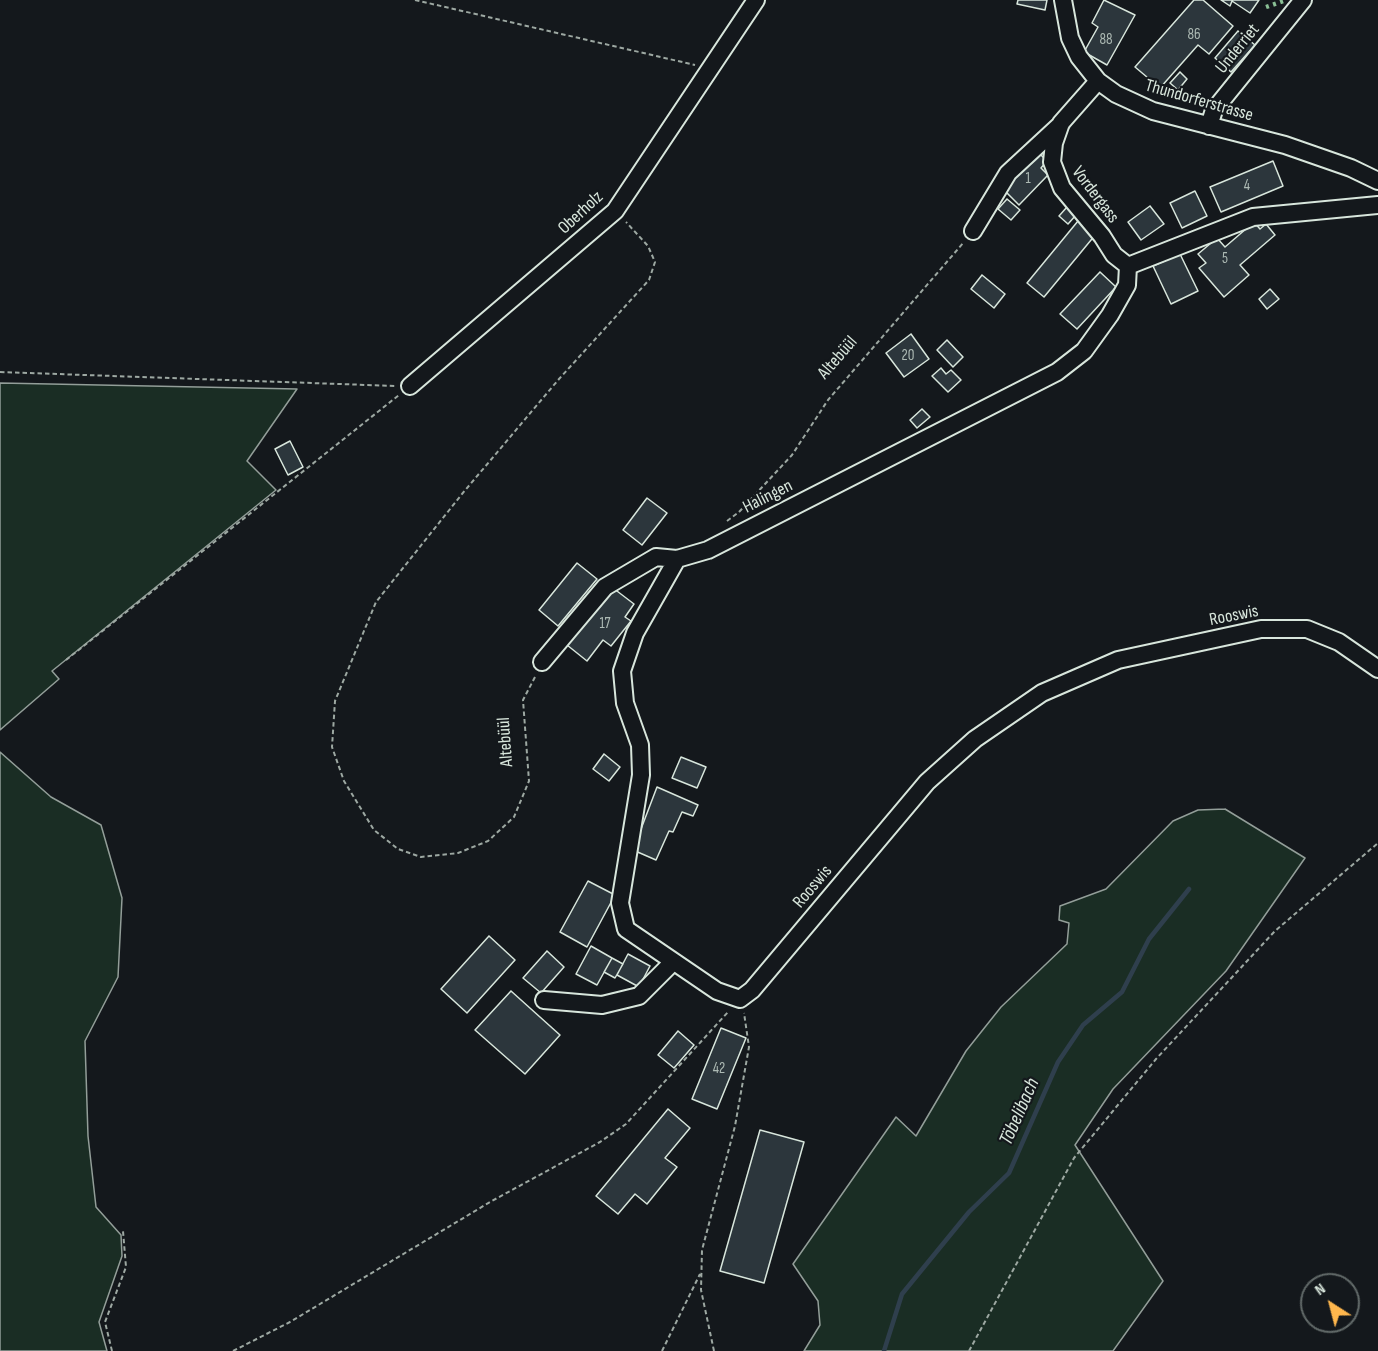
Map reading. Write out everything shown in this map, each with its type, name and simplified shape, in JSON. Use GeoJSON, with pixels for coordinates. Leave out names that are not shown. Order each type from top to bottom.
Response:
{"type":"FeatureCollection","features":[{"type":"Feature","properties":{"kind":"street","name":"Oberholz"},"geometry":{"type":"LineString","coordinates":[[410,386],[615,211],[756,0]]}},
{"type":"Feature","properties":{"kind":"street","name":"Thundorferstrasse"},"geometry":{"type":"LineString","coordinates":[[1063,0],[1074,48],[1098,81],[1134,104],[1285,145],[1351,168],[1378,181]]}},
{"type":"Feature","properties":{"kind":"street","name":"Underriet"},"geometry":{"type":"LineString","coordinates":[[1209,126],[1214,110],[1303,0]]}},
{"type":"Feature","properties":{"kind":"street","name":"Vordergass"},"geometry":{"type":"LineString","coordinates":[[1098,81],[1061,123],[1054,143],[1052,162],[1062,188],[1102,236],[1114,255],[1128,266]]}},
{"type":"Feature","properties":{"kind":"street"},"geometry":{"type":"LineString","coordinates":[[973,231],[1008,173],[1061,123]]}},
{"type":"Feature","properties":{"kind":"street"},"geometry":{"type":"LineString","coordinates":[[1128,266],[1253,217],[1378,205]]}},
{"type":"Feature","properties":{"kind":"street","name":"Halingen"},"geometry":{"type":"LineString","coordinates":[[676,559],[708,550],[1057,372],[1084,351],[1110,315],[1127,285],[1128,266]]}},
{"type":"Feature","properties":{"kind":"street"},"geometry":{"type":"LineString","coordinates":[[542,662],[605,587],[656,556],[676,559],[635,633],[622,671],[625,703],[639,745],[641,775],[620,903],[626,929],[717,991],[740,999]]}},
{"type":"Feature","properties":{"kind":"street","name":"Rooswis"},"geometry":{"type":"LineString","coordinates":[[740,999],[752,990],[927,782],[975,739],[1042,693],[1118,660],[1261,629],[1307,629],[1339,642],[1378,669]]}},
{"type":"Feature","properties":{"kind":"street"},"geometry":{"type":"LineString","coordinates":[[544,1000],[602,1005],[639,996],[673,962]]}},
{"type":"Feature","properties":{"kind":"path"},"geometry":{"type":"LineString","coordinates":[[415,0],[709,69]]}},
{"type":"Feature","properties":{"kind":"path","name":"Altebüül"},"geometry":{"type":"LineString","coordinates":[[542,662],[523,700],[529,781],[514,817],[488,841],[458,853],[421,857],[398,849],[374,830],[344,781],[332,747],[335,701],[376,602],[559,379],[650,280],[655,262],[648,246],[615,211]]}},
{"type":"Feature","properties":{"kind":"path","name":"Altebüül"},"geometry":{"type":"LineString","coordinates":[[721,526],[739,512],[792,455],[828,400],[973,231]]}},
{"type":"Feature","properties":{"kind":"path"},"geometry":{"type":"LineString","coordinates":[[0,372],[410,386]]}},
{"type":"Feature","properties":{"kind":"path"},"geometry":{"type":"LineString","coordinates":[[66,660],[410,386]]}},
{"type":"Feature","properties":{"kind":"path"},"geometry":{"type":"LineString","coordinates":[[969,1351],[1074,1158],[1156,1059],[1275,931],[1378,843]]}},
{"type":"Feature","properties":{"kind":"path"},"geometry":{"type":"LineString","coordinates":[[714,1351],[701,1290],[702,1250],[735,1126],[749,1047],[746,1018],[740,999]]}},
{"type":"Feature","properties":{"kind":"path"},"geometry":{"type":"LineString","coordinates":[[233,1351],[290,1322],[490,1202],[600,1142],[626,1124],[740,999]]}},
{"type":"Feature","properties":{"kind":"path"},"geometry":{"type":"LineString","coordinates":[[112,1351],[105,1322],[126,1267],[123,1231]]}},
{"type":"Feature","properties":{"kind":"path"},"geometry":{"type":"LineString","coordinates":[[662,1351],[701,1271]]}},
{"type":"Feature","properties":{"kind":"green space"},"geometry":{"type":"Polygon","coordinates":[[[0,383],[297,389],[247,461],[276,490],[52,671],[59,679],[0,730],[0,383]]]}},
{"type":"Feature","properties":{"kind":"green space"},"geometry":{"type":"Polygon","coordinates":[[[0,752],[51,797],[101,825],[122,898],[118,977],[85,1041],[88,1136],[96,1207],[121,1235],[122,1256],[99,1322],[107,1351],[0,1351],[0,752]]]}},
{"type":"Feature","properties":{"kind":"green space"},"geometry":{"type":"Polygon","coordinates":[[[1225,809],[1305,858],[1226,971],[1113,1089],[1075,1145],[1163,1281],[1113,1351],[804,1351],[820,1325],[818,1301],[793,1264],[896,1117],[916,1136],[966,1051],[1001,1007],[1067,944],[1069,923],[1059,920],[1060,906],[1106,889],[1173,821],[1198,810],[1225,809]]]}},
{"type":"Feature","properties":{"kind":"building"},"geometry":{"type":"Polygon","coordinates":[[[1018,0],[1047,0],[1045,10],[1017,4],[1018,0]]]}},
{"type":"Feature","properties":{"kind":"building"},"geometry":{"type":"Polygon","coordinates":[[[1104,0],[1135,15],[1107,65],[1084,52],[1098,27],[1092,23],[1104,0]]]}},
{"type":"Feature","properties":{"kind":"building"},"geometry":{"type":"Polygon","coordinates":[[[1194,0],[1203,0],[1233,26],[1209,54],[1198,45],[1160,88],[1135,67],[1194,0]]]}},
{"type":"Feature","properties":{"kind":"building"},"geometry":{"type":"Polygon","coordinates":[[[1221,0],[1259,0],[1250,13],[1232,1],[1230,6],[1221,0]]]}},
{"type":"Feature","properties":{"kind":"building"},"geometry":{"type":"Polygon","coordinates":[[[1238,31],[1255,45],[1231,72],[1215,58],[1238,31]]]}},
{"type":"Feature","properties":{"kind":"building"},"geometry":{"type":"Polygon","coordinates":[[[1180,72],[1187,79],[1178,90],[1170,83],[1180,72]]]}},
{"type":"Feature","properties":{"kind":"building"},"geometry":{"type":"Polygon","coordinates":[[[1038,152],[1047,161],[1041,168],[1048,175],[1019,205],[1005,191],[1011,185],[1009,183],[1038,152]]]}},
{"type":"Feature","properties":{"kind":"building"},"geometry":{"type":"Polygon","coordinates":[[[1273,161],[1283,186],[1221,212],[1210,187],[1273,161]]]}},
{"type":"Feature","properties":{"kind":"building"},"geometry":{"type":"Polygon","coordinates":[[[1195,191],[1207,216],[1182,228],[1170,203],[1195,191]]]}},
{"type":"Feature","properties":{"kind":"building"},"geometry":{"type":"Polygon","coordinates":[[[1007,199],[1020,210],[1011,220],[998,209],[1007,199]]]}},
{"type":"Feature","properties":{"kind":"building"},"geometry":{"type":"Polygon","coordinates":[[[1150,206],[1164,224],[1141,240],[1128,222],[1150,206]]]}},
{"type":"Feature","properties":{"kind":"building"},"geometry":{"type":"Polygon","coordinates":[[[1067,207],[1076,215],[1068,224],[1059,216],[1067,207]]]}},
{"type":"Feature","properties":{"kind":"building"},"geometry":{"type":"Polygon","coordinates":[[[1078,221],[1096,234],[1044,297],[1027,283],[1078,221]]]}},
{"type":"Feature","properties":{"kind":"building"},"geometry":{"type":"Polygon","coordinates":[[[1254,222],[1260,229],[1266,224],[1275,235],[1240,265],[1249,275],[1224,297],[1199,268],[1206,263],[1198,254],[1217,238],[1225,247],[1254,222]]]}},
{"type":"Feature","properties":{"kind":"building"},"geometry":{"type":"Polygon","coordinates":[[[1180,254],[1198,291],[1171,304],[1153,266],[1180,254]]]}},
{"type":"Feature","properties":{"kind":"building"},"geometry":{"type":"Polygon","coordinates":[[[1100,272],[1116,287],[1077,329],[1060,314],[1100,272]]]}},
{"type":"Feature","properties":{"kind":"building"},"geometry":{"type":"Polygon","coordinates":[[[982,275],[1005,294],[994,308],[971,289],[982,275]]]}},
{"type":"Feature","properties":{"kind":"building"},"geometry":{"type":"Polygon","coordinates":[[[1270,289],[1279,299],[1267,309],[1259,299],[1270,289]]]}},
{"type":"Feature","properties":{"kind":"building"},"geometry":{"type":"Polygon","coordinates":[[[911,334],[929,359],[904,377],[886,353],[911,334]]]}},
{"type":"Feature","properties":{"kind":"building"},"geometry":{"type":"Polygon","coordinates":[[[947,340],[963,357],[953,367],[937,350],[947,340]]]}},
{"type":"Feature","properties":{"kind":"building"},"geometry":{"type":"Polygon","coordinates":[[[941,368],[946,374],[951,370],[961,380],[948,392],[932,376],[941,368]]]}},
{"type":"Feature","properties":{"kind":"building"},"geometry":{"type":"Polygon","coordinates":[[[922,409],[930,417],[917,428],[910,420],[922,409]]]}},
{"type":"Feature","properties":{"kind":"building"},"geometry":{"type":"Polygon","coordinates":[[[290,441],[303,467],[288,475],[275,449],[290,441]]]}},
{"type":"Feature","properties":{"kind":"building"},"geometry":{"type":"Polygon","coordinates":[[[647,498],[667,513],[642,545],[623,530],[647,498]]]}},
{"type":"Feature","properties":{"kind":"building"},"geometry":{"type":"Polygon","coordinates":[[[577,563],[597,579],[558,626],[539,610],[577,563]]]}},
{"type":"Feature","properties":{"kind":"building"},"geometry":{"type":"Polygon","coordinates":[[[613,588],[634,604],[625,617],[631,621],[611,646],[603,640],[587,661],[567,645],[613,588]]]}},
{"type":"Feature","properties":{"kind":"building"},"geometry":{"type":"Polygon","coordinates":[[[604,754],[620,767],[609,781],[593,769],[604,754]]]}},
{"type":"Feature","properties":{"kind":"building"},"geometry":{"type":"Polygon","coordinates":[[[681,757],[706,767],[697,788],[672,778],[681,757]]]}},
{"type":"Feature","properties":{"kind":"building"},"geometry":{"type":"Polygon","coordinates":[[[657,787],[698,805],[693,816],[682,812],[673,832],[669,831],[656,860],[633,850],[657,787]]]}},
{"type":"Feature","properties":{"kind":"building"},"geometry":{"type":"Polygon","coordinates":[[[588,881],[615,895],[587,947],[560,932],[588,881]]]}},
{"type":"Feature","properties":{"kind":"building"},"geometry":{"type":"Polygon","coordinates":[[[489,936],[515,960],[467,1013],[441,989],[489,936]]]}},
{"type":"Feature","properties":{"kind":"building"},"geometry":{"type":"Polygon","coordinates":[[[591,946],[612,958],[597,985],[576,974],[591,946]]]}},
{"type":"Feature","properties":{"kind":"building"},"geometry":{"type":"Polygon","coordinates":[[[547,951],[564,967],[541,993],[523,978],[547,951]]]}},
{"type":"Feature","properties":{"kind":"building"},"geometry":{"type":"Polygon","coordinates":[[[628,954],[650,966],[639,987],[617,975],[628,954]]]}},
{"type":"Feature","properties":{"kind":"building"},"geometry":{"type":"Polygon","coordinates":[[[612,958],[623,964],[615,978],[604,972],[612,958]]]}},
{"type":"Feature","properties":{"kind":"building"},"geometry":{"type":"Polygon","coordinates":[[[511,991],[560,1035],[525,1074],[475,1030],[511,991]]]}},
{"type":"Feature","properties":{"kind":"building"},"geometry":{"type":"Polygon","coordinates":[[[721,1028],[746,1038],[717,1109],[692,1099],[721,1028]]]}},
{"type":"Feature","properties":{"kind":"building"},"geometry":{"type":"Polygon","coordinates":[[[678,1031],[694,1045],[674,1068],[658,1055],[678,1031]]]}},
{"type":"Feature","properties":{"kind":"building"},"geometry":{"type":"Polygon","coordinates":[[[668,1109],[690,1128],[665,1158],[677,1167],[647,1204],[635,1194],[618,1214],[596,1196],[668,1109]]]}},
{"type":"Feature","properties":{"kind":"building"},"geometry":{"type":"Polygon","coordinates":[[[760,1130],[804,1142],[764,1283],[720,1271],[760,1130]]]}},
{"type":"Feature","properties":{"kind":"waterway","name":"Töbelibach"},"geometry":{"type":"LineString","coordinates":[[884,1351],[902,1294],[969,1212],[1009,1173],[1058,1062],[1083,1025],[1122,992],[1149,939],[1189,889]]}},
{"type":"Feature","properties":{"kind":"hedge"},"geometry":{"type":"LineString","coordinates":[[1266,7],[1286,0]]}}]}
